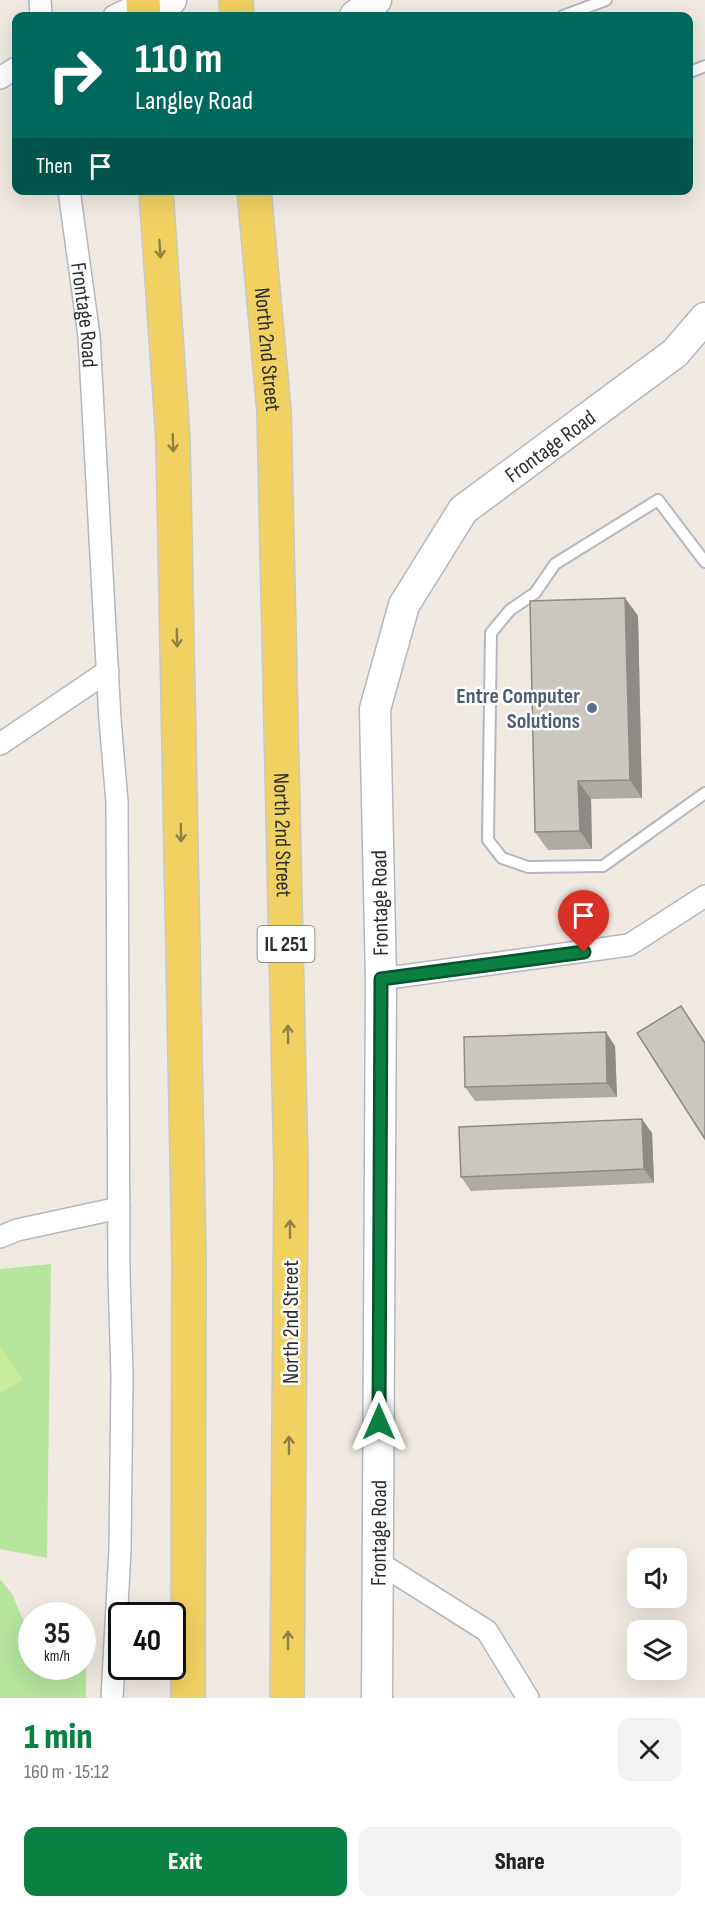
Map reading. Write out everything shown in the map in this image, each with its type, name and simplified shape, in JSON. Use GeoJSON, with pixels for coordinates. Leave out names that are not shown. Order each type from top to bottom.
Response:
{"type":"FeatureCollection","features":[{"type":"Feature","properties":{"kind":"main road"},"geometry":{"type":"LineString","coordinates":[[156,195],[173,452],[189,1259],[188,1698]]}},
{"type":"Feature","properties":{"kind":"main road","name":"North 2nd Street"},"geometry":{"type":"LineString","coordinates":[[255,195],[274,411],[291,1171],[287,1698]]}},
{"type":"Feature","properties":{"kind":"street"},"geometry":{"type":"LineString","coordinates":[[360,12],[376,0]]}},
{"type":"Feature","properties":{"kind":"street"},"geometry":{"type":"LineString","coordinates":[[127,12],[150,5]]}},
{"type":"Feature","properties":{"kind":"street","name":"Frontage Road"},"geometry":{"type":"LineString","coordinates":[[70,195],[89,336],[117,802],[122,1434],[120,1550],[112,1698]]}},
{"type":"Feature","properties":{"kind":"street","name":"Frontage Road"},"geometry":{"type":"LineString","coordinates":[[377,1698],[381,979],[375,709],[404,605],[463,510],[675,353],[705,318]]}},
{"type":"Feature","properties":{"kind":"street"},"geometry":{"type":"LineString","coordinates":[[0,744],[108,671]]}},
{"type":"Feature","properties":{"kind":"street"},"geometry":{"type":"LineString","coordinates":[[381,979],[629,945],[705,896]]}},
{"type":"Feature","properties":{"kind":"street"},"geometry":{"type":"LineString","coordinates":[[0,1237],[17,1230],[119,1208]]}},
{"type":"Feature","properties":{"kind":"street"},"geometry":{"type":"LineString","coordinates":[[378,1562],[487,1631],[528,1698]]}},
{"type":"Feature","properties":{"kind":"lane"},"geometry":{"type":"LineString","coordinates":[[574,12],[606,0]]}},
{"type":"Feature","properties":{"kind":"lane"},"geometry":{"type":"LineString","coordinates":[[705,562],[658,500],[555,564],[535,593],[510,610],[491,633],[488,840],[502,858],[528,867],[603,866],[705,793]]}},
{"type":"Feature","properties":{"kind":"green space"},"geometry":{"type":"Polygon","coordinates":[[[51,1264],[47,1558],[0,1549],[0,1269],[51,1264]]]}},
{"type":"Feature","properties":{"kind":"green space"},"geometry":{"type":"Polygon","coordinates":[[[0,1346],[23,1380],[0,1393],[0,1346]]]}},
{"type":"Feature","properties":{"kind":"green space"},"geometry":{"type":"Polygon","coordinates":[[[0,1579],[12,1594],[18,1608],[18,1680],[86,1680],[86,1698],[0,1698],[0,1579]]]}},
{"type":"Feature","properties":{"kind":"building","name":"Entre Computer Solutions"},"geometry":{"type":"Polygon","coordinates":[[[625,598],[630,780],[578,781],[580,831],[535,832],[530,601],[625,598]]]}},
{"type":"Feature","properties":{"kind":"building"},"geometry":{"type":"Polygon","coordinates":[[[681,1006],[705,1043],[705,1139],[637,1033],[681,1006]]]}},
{"type":"Feature","properties":{"kind":"building"},"geometry":{"type":"Polygon","coordinates":[[[606,1032],[607,1083],[465,1087],[464,1037],[606,1032]]]}},
{"type":"Feature","properties":{"kind":"building"},"geometry":{"type":"Polygon","coordinates":[[[642,1119],[644,1169],[461,1177],[459,1127],[642,1119]]]}},
{"type":"Feature","properties":{"kind":"place","name":"Entre Computer Solutions"},"geometry":{"type":"Point","coordinates":[592,708]}},
{"type":"Feature","properties":{"kind":"route"},"geometry":{"type":"LineString","coordinates":[[379,1422],[381,979],[584,952]]}}]}
